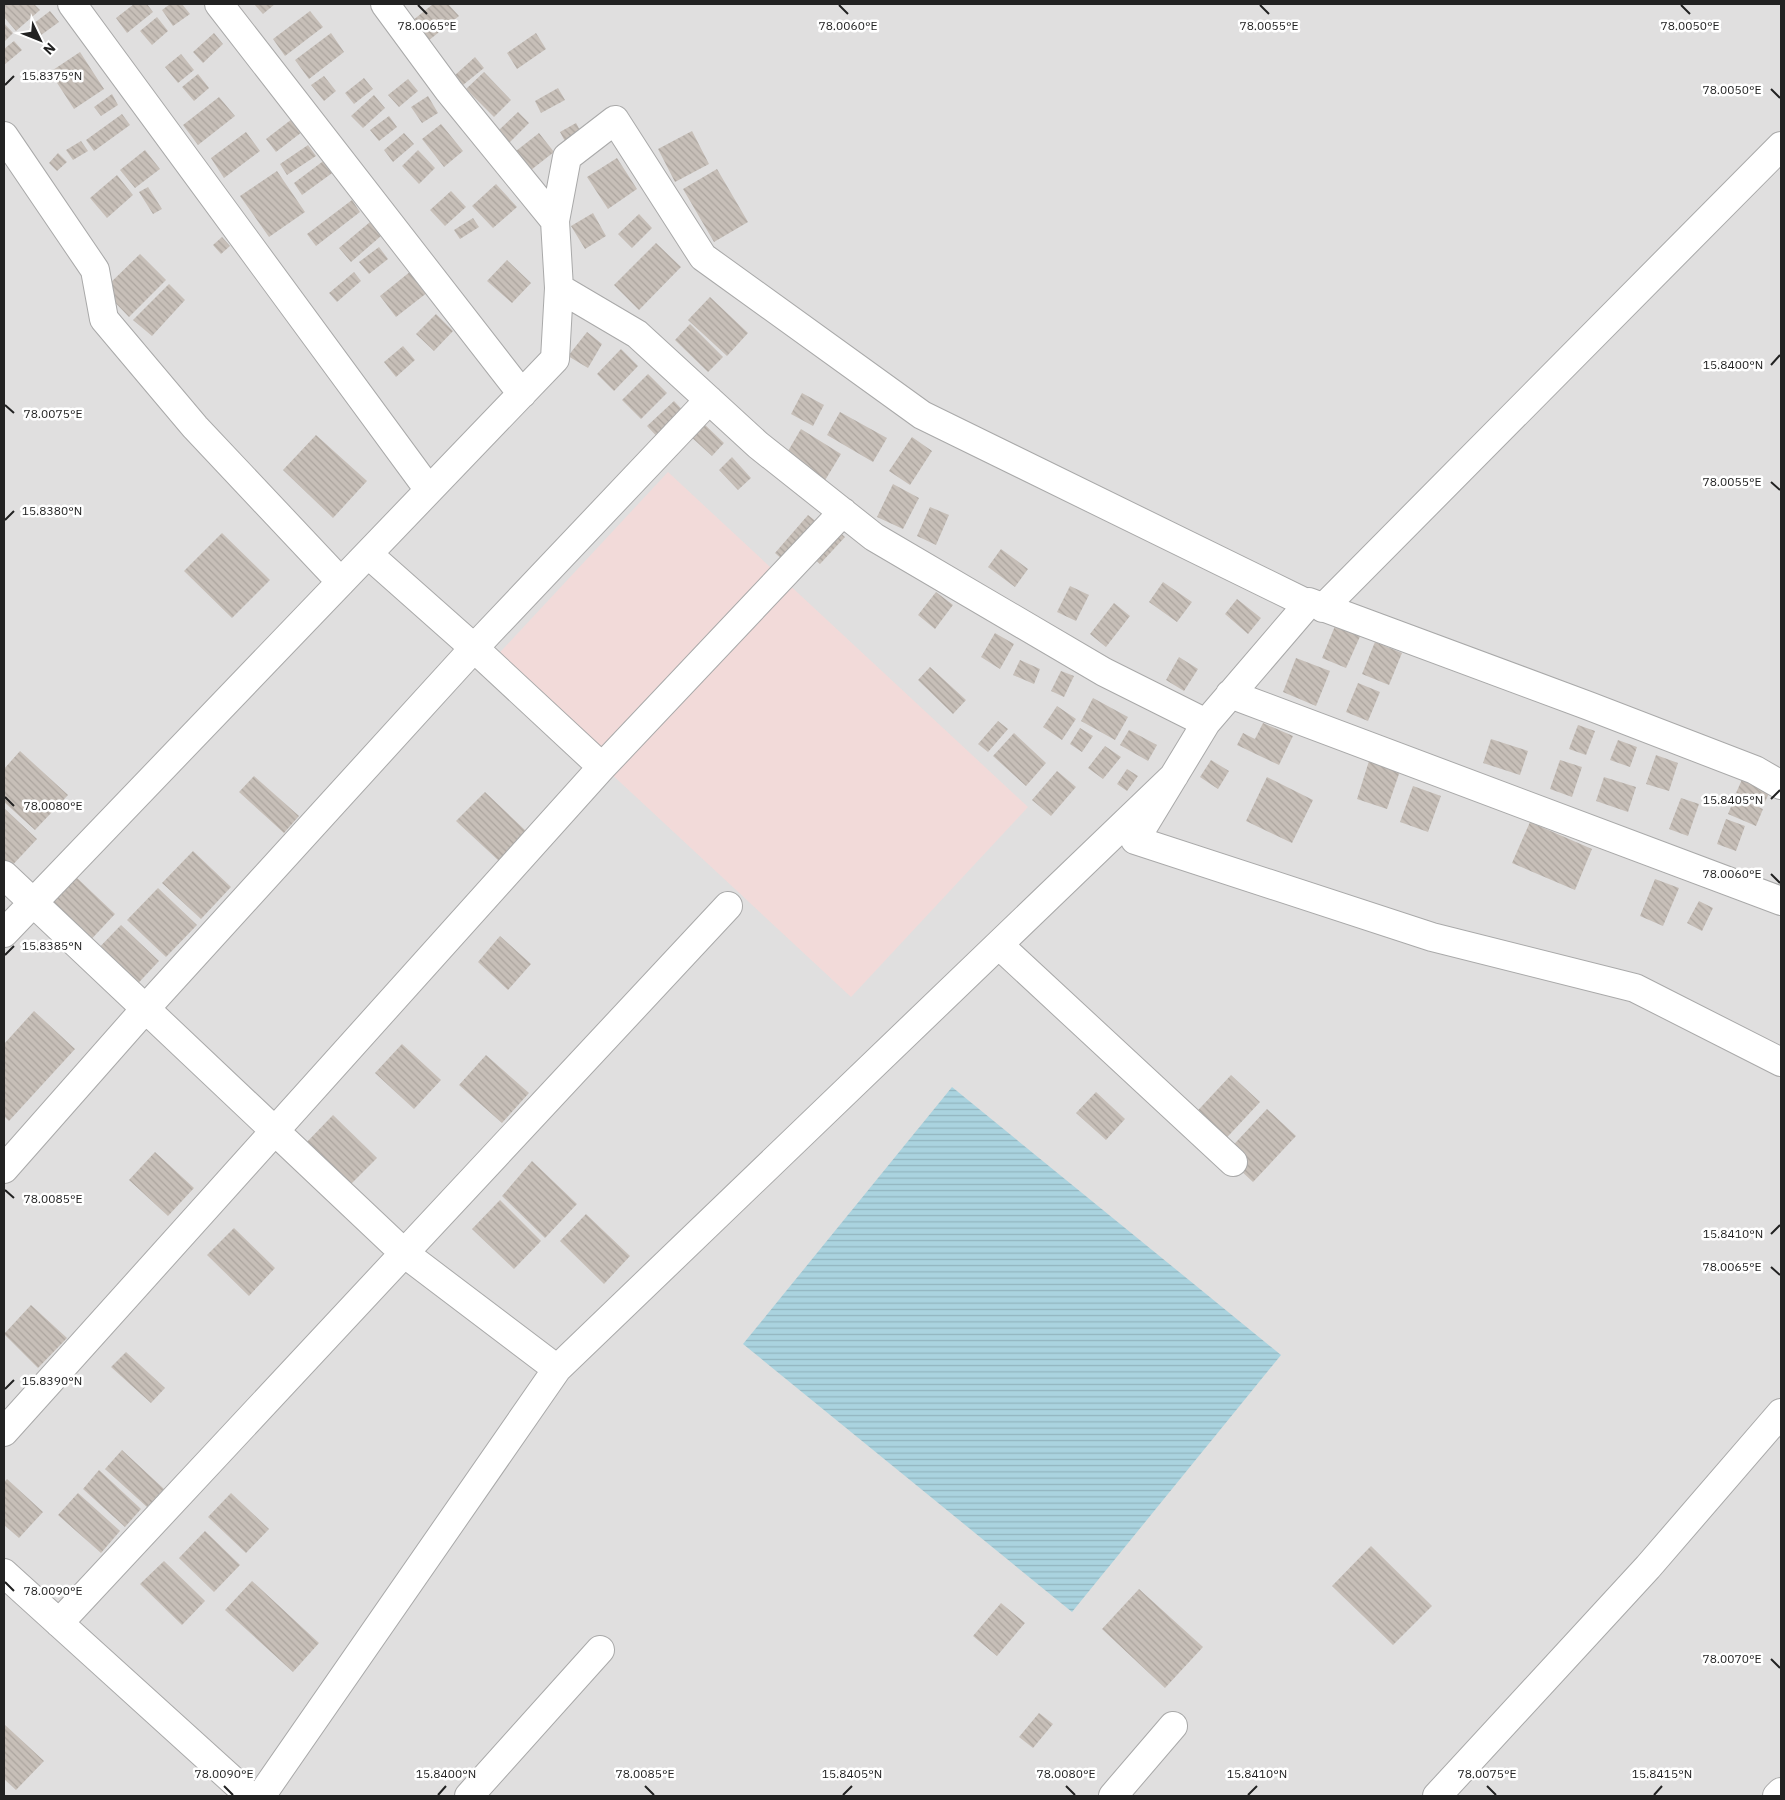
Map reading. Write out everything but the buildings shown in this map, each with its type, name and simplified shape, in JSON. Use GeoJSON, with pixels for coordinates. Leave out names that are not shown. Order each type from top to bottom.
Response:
{"type":"FeatureCollection","features":[{"type":"Feature","properties":{"kind":"street"},"geometry":{"type":"LineString","coordinates":[[72,4],[429,490]]}},
{"type":"Feature","properties":{"kind":"street"},"geometry":{"type":"LineString","coordinates":[[219,4],[522,394]]}},
{"type":"Feature","properties":{"kind":"street"},"geometry":{"type":"LineString","coordinates":[[385,4],[449,91],[555,221]]}},
{"type":"Feature","properties":{"kind":"street"},"geometry":{"type":"LineString","coordinates":[[4,933],[555,359],[559,288],[555,221],[567,157],[615,120],[703,257],[922,415],[1308,604],[1206,723],[1136,840],[1432,937],[1634,988],[1781,1062]]}},
{"type":"Feature","properties":{"kind":"street"},"geometry":{"type":"LineString","coordinates":[[4,136],[95,270],[104,318],[196,427],[341,582]]}},
{"type":"Feature","properties":{"kind":"street"},"geometry":{"type":"LineString","coordinates":[[1324,608],[1781,146]]}},
{"type":"Feature","properties":{"kind":"street"},"geometry":{"type":"LineString","coordinates":[[559,288],[637,334],[758,445],[874,537],[1087,662],[1206,723]]}},
{"type":"Feature","properties":{"kind":"street"},"geometry":{"type":"LineString","coordinates":[[4,1169],[146,1008],[474,648],[710,400]]}},
{"type":"Feature","properties":{"kind":"street"},"geometry":{"type":"LineString","coordinates":[[4,1432],[602,767],[843,512]]}},
{"type":"Feature","properties":{"kind":"street"},"geometry":{"type":"LineString","coordinates":[[368,554],[474,648],[602,767]]}},
{"type":"Feature","properties":{"kind":"street"},"geometry":{"type":"LineString","coordinates":[[1290,596],[1755,770],[1781,785]]}},
{"type":"Feature","properties":{"kind":"street"},"geometry":{"type":"LineString","coordinates":[[1230,694],[1781,901]]}},
{"type":"Feature","properties":{"kind":"street"},"geometry":{"type":"LineString","coordinates":[[261,1796],[557,1369],[1174,776]]}},
{"type":"Feature","properties":{"kind":"street"},"geometry":{"type":"LineString","coordinates":[[4,875],[404,1253],[557,1369]]}},
{"type":"Feature","properties":{"kind":"street"},"geometry":{"type":"LineString","coordinates":[[59,1623],[728,906]]}},
{"type":"Feature","properties":{"kind":"street"},"geometry":{"type":"LineString","coordinates":[[999,944],[1232,1162]]}},
{"type":"Feature","properties":{"kind":"street"},"geometry":{"type":"LineString","coordinates":[[1437,1796],[1648,1567],[1781,1413]]}},
{"type":"Feature","properties":{"kind":"street"},"geometry":{"type":"LineString","coordinates":[[4,1573],[250,1796]]}},
{"type":"Feature","properties":{"kind":"street"},"geometry":{"type":"LineString","coordinates":[[469,1796],[600,1650]]}},
{"type":"Feature","properties":{"kind":"street"},"geometry":{"type":"LineString","coordinates":[[1113,1796],[1173,1726]]}},
{"type":"Feature","properties":{"kind":"street"},"geometry":{"type":"LineString","coordinates":[[1777,1796],[1781,1792]]}},
{"type":"Feature","properties":{"kind":"shaded area"},"geometry":{"type":"Polygon","coordinates":[[[4,4],[1781,4],[1781,1796],[4,1796],[4,4]]]}},
{"type":"Feature","properties":{"kind":"shaded area"},"geometry":{"type":"Polygon","coordinates":[[[668,472],[1028,807],[851,997],[491,662],[668,472]]]}},
{"type":"Feature","properties":{"kind":"water"},"geometry":{"type":"Polygon","coordinates":[[[952,1087],[1281,1355],[1072,1612],[743,1344],[952,1087]]]}}]}
